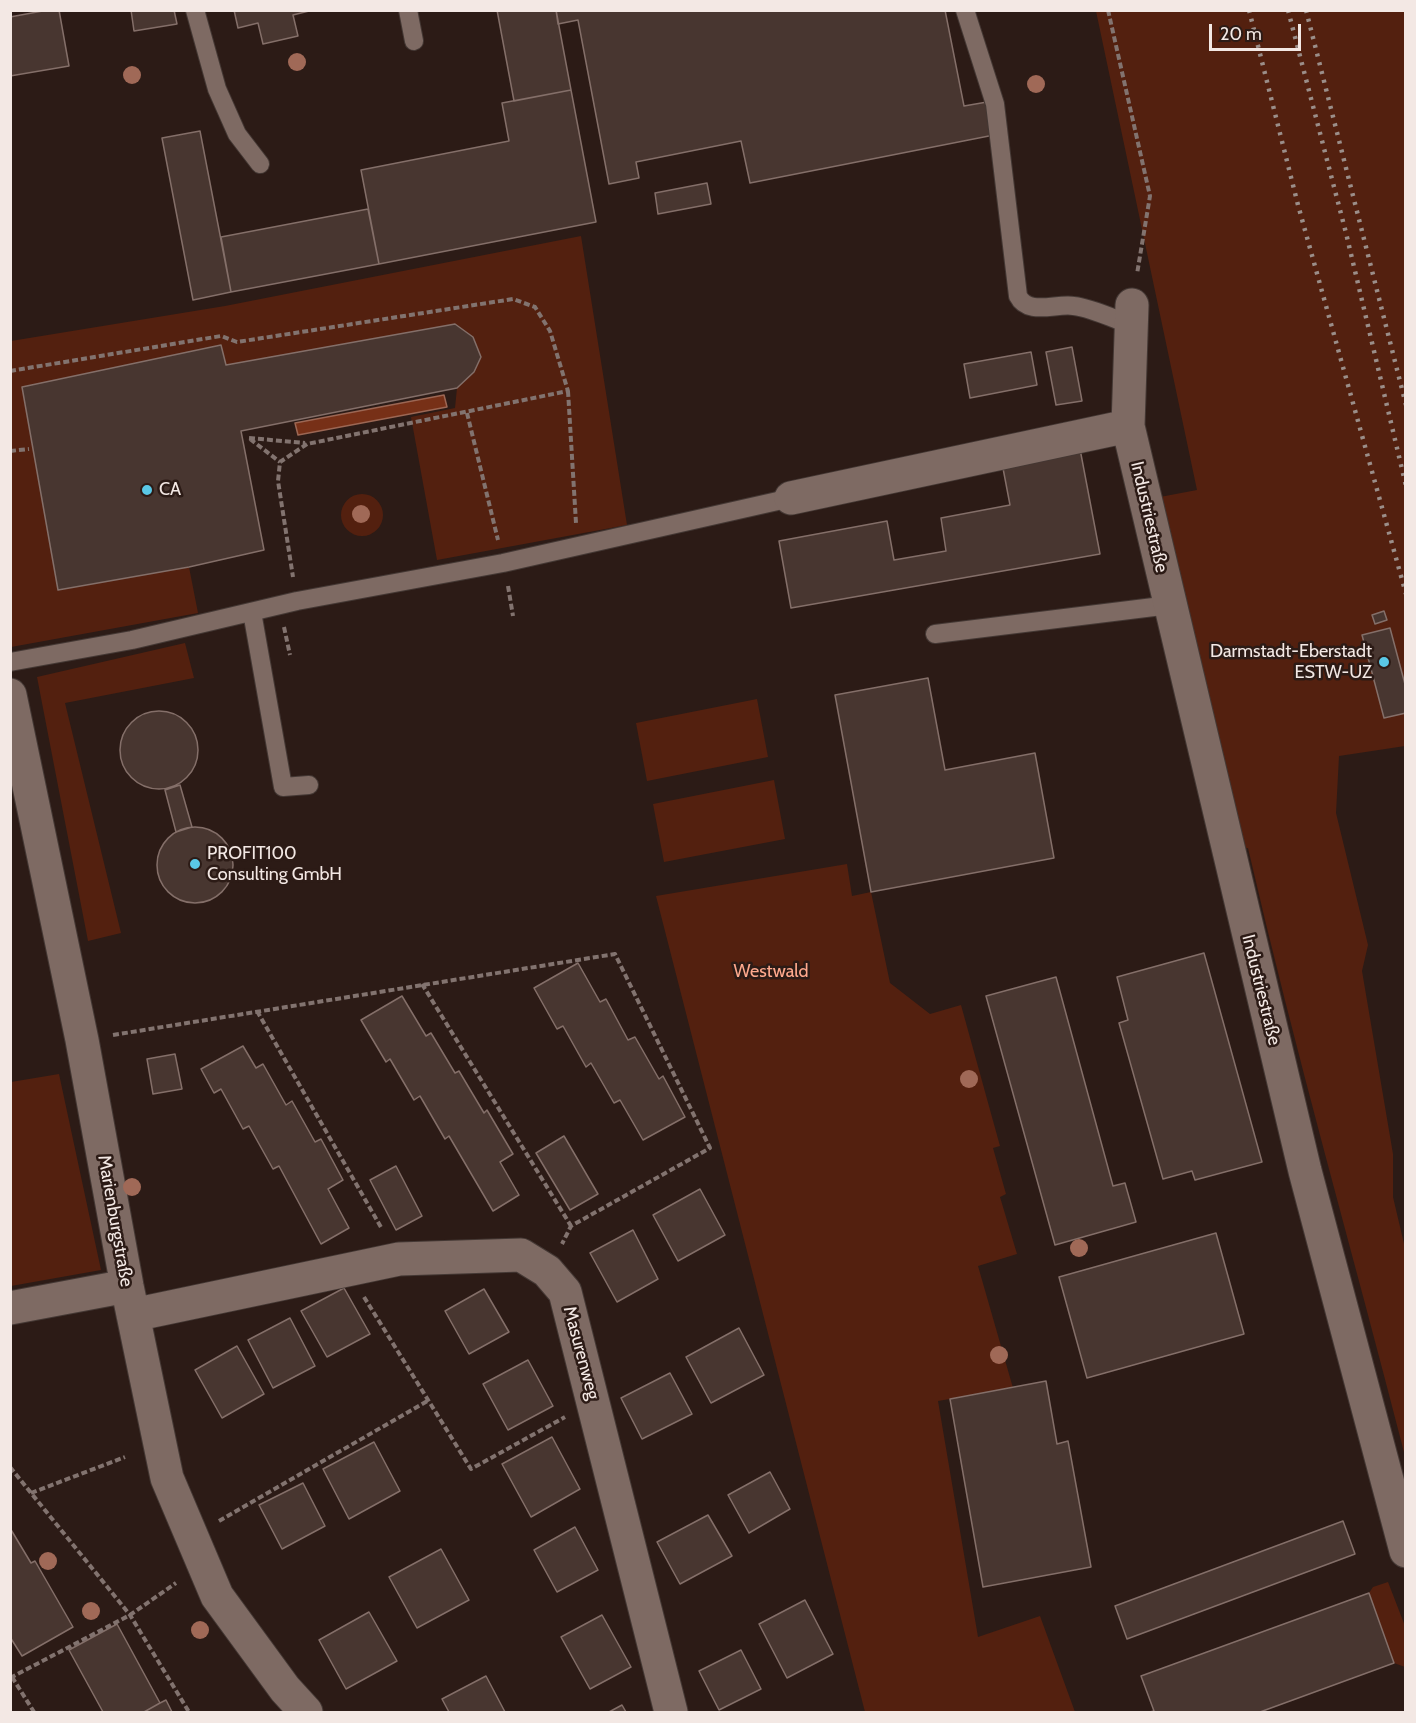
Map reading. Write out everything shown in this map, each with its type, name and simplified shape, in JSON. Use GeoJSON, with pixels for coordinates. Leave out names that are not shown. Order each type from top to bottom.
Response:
{"type":"FeatureCollection","features":[{"type":"Feature","properties":{"kind":"street","name":"Industriestraße"},"geometry":{"type":"LineString","coordinates":[[1132,315],[1128,426],[1305,1171],[1406,1551]]}},
{"type":"Feature","properties":{"kind":"street"},"geometry":{"type":"LineString","coordinates":[[791,498],[1128,426]]}},
{"type":"Feature","properties":{"kind":"street","name":"Marienburgstraße"},"geometry":{"type":"LineString","coordinates":[[10,695],[82,1040],[130,1300],[167,1479],[217,1596],[285,1689],[306,1713]]}},
{"type":"Feature","properties":{"kind":"street","name":"Masurenweg"},"geometry":{"type":"LineString","coordinates":[[10,1308],[130,1300],[348,1271],[399,1259],[521,1255],[547,1271],[565,1292],[671,1713]]}},
{"type":"Feature","properties":{"kind":"lane"},"geometry":{"type":"LineString","coordinates":[[195,10],[216,89],[237,134],[260,164]]}},
{"type":"Feature","properties":{"kind":"lane"},"geometry":{"type":"LineString","coordinates":[[408,10],[414,41]]}},
{"type":"Feature","properties":{"kind":"lane"},"geometry":{"type":"LineString","coordinates":[[965,10],[995,104],[1018,296],[1022,303],[1030,307],[1074,306],[1132,315]]}},
{"type":"Feature","properties":{"kind":"lane"},"geometry":{"type":"LineString","coordinates":[[10,662],[132,640],[297,601],[503,563],[791,498]]}},
{"type":"Feature","properties":{"kind":"lane"},"geometry":{"type":"LineString","coordinates":[[935,634],[1170,605]]}},
{"type":"Feature","properties":{"kind":"lane"},"geometry":{"type":"LineString","coordinates":[[252,612],[283,787],[309,784]]}},
{"type":"Feature","properties":{"kind":"path"},"geometry":{"type":"LineString","coordinates":[[1108,10],[1150,196],[1132,315]]}},
{"type":"Feature","properties":{"kind":"path"},"geometry":{"type":"LineString","coordinates":[[10,371],[221,336],[237,342],[513,299],[536,307],[550,331],[568,391],[578,545]]}},
{"type":"Feature","properties":{"kind":"path"},"geometry":{"type":"LineString","coordinates":[[280,462],[249,438],[307,444],[568,391]]}},
{"type":"Feature","properties":{"kind":"path"},"geometry":{"type":"LineString","coordinates":[[467,413],[503,563]]}},
{"type":"Feature","properties":{"kind":"path"},"geometry":{"type":"LineString","coordinates":[[280,462],[307,444]]}},
{"type":"Feature","properties":{"kind":"path"},"geometry":{"type":"LineString","coordinates":[[10,451],[29,449]]}},
{"type":"Feature","properties":{"kind":"path"},"geometry":{"type":"LineString","coordinates":[[280,462],[278,481],[297,601]]}},
{"type":"Feature","properties":{"kind":"path"},"geometry":{"type":"LineString","coordinates":[[286,637],[290,656]]}},
{"type":"Feature","properties":{"kind":"path"},"geometry":{"type":"LineString","coordinates":[[82,1040],[615,954],[710,1148],[571,1226],[547,1271]]}},
{"type":"Feature","properties":{"kind":"path"},"geometry":{"type":"LineString","coordinates":[[422,984],[571,1226]]}},
{"type":"Feature","properties":{"kind":"path"},"geometry":{"type":"LineString","coordinates":[[257,1011],[399,1259]]}},
{"type":"Feature","properties":{"kind":"path"},"geometry":{"type":"LineString","coordinates":[[348,1271],[471,1469],[594,1401]]}},
{"type":"Feature","properties":{"kind":"path"},"geometry":{"type":"LineString","coordinates":[[34,1713],[11,1677],[130,1616],[196,1551],[429,1400]]}},
{"type":"Feature","properties":{"kind":"path"},"geometry":{"type":"LineString","coordinates":[[31,1493],[125,1457]]}},
{"type":"Feature","properties":{"kind":"path"},"geometry":{"type":"LineString","coordinates":[[10,1467],[130,1616],[189,1713]]}},
{"type":"Feature","properties":{"kind":"green space"},"geometry":{"type":"Polygon","coordinates":[[[1096,11],[1405,11],[1405,746],[1339,756],[1336,813],[1368,945],[1362,971],[1393,1154],[1393,1197],[1405,1248],[1405,1456],[1305,1076],[1248,848],[1241,849],[1160,497],[1197,490],[1096,11]]]}},
{"type":"Feature","properties":{"kind":"green space"},"geometry":{"type":"Polygon","coordinates":[[[581,236],[627,525],[437,560],[411,417],[455,408],[457,388],[474,372],[481,356],[226,365],[221,345],[22,388],[58,590],[189,567],[198,613],[11,647],[11,341],[225,306],[581,236]]]}},
{"type":"Feature","properties":{"kind":"green space"},"geometry":{"type":"Polygon","coordinates":[[[362,494],[377,500],[383,515],[377,530],[362,536],[347,530],[341,515],[347,500],[362,494]]]}},
{"type":"Feature","properties":{"kind":"green space"},"geometry":{"type":"Polygon","coordinates":[[[185,643],[194,678],[65,703],[121,933],[88,941],[37,677],[185,643]]]}},
{"type":"Feature","properties":{"kind":"green space"},"geometry":{"type":"Polygon","coordinates":[[[757,699],[768,757],[647,781],[636,723],[757,699]]]}},
{"type":"Feature","properties":{"kind":"green space"},"geometry":{"type":"Polygon","coordinates":[[[774,780],[785,839],[664,862],[653,804],[774,780]]]}},
{"type":"Feature","properties":{"kind":"green space","name":"Westwald"},"geometry":{"type":"Polygon","coordinates":[[[847,864],[852,896],[871,892],[890,983],[930,1014],[961,1005],[1000,1146],[993,1148],[1006,1194],[1000,1197],[1017,1254],[978,1266],[1013,1388],[938,1401],[978,1637],[1040,1616],[1075,1712],[865,1712],[656,896],[847,864]]]}},
{"type":"Feature","properties":{"kind":"green space"},"geometry":{"type":"Polygon","coordinates":[[[59,1074],[101,1270],[11,1286],[11,1082],[59,1074]]]}},
{"type":"Feature","properties":{"kind":"green space"},"geometry":{"type":"Polygon","coordinates":[[[1388,1582],[1405,1626],[1405,1667],[1394,1663],[1369,1593],[1373,1587],[1388,1582]]]}},
{"type":"Feature","properties":{"kind":"shaded area"},"geometry":{"type":"Polygon","coordinates":[[[444,395],[447,407],[298,435],[295,423],[444,395]]]}},
{"type":"Feature","properties":{"kind":"building"},"geometry":{"type":"Polygon","coordinates":[[[59,10],[69,66],[10,76],[10,17],[59,10]]]}},
{"type":"Feature","properties":{"kind":"building"},"geometry":{"type":"Polygon","coordinates":[[[131,10],[174,10],[177,24],[134,31],[131,10]]]}},
{"type":"Feature","properties":{"kind":"building"},"geometry":{"type":"Polygon","coordinates":[[[234,10],[313,10],[293,15],[298,36],[263,44],[258,23],[238,28],[234,10]]]}},
{"type":"Feature","properties":{"kind":"building"},"geometry":{"type":"Polygon","coordinates":[[[497,10],[556,10],[571,90],[514,101],[497,10]]]}},
{"type":"Feature","properties":{"kind":"building"},"geometry":{"type":"Polygon","coordinates":[[[556,10],[945,10],[964,106],[987,102],[994,135],[750,183],[741,141],[636,162],[639,178],[609,184],[578,20],[558,24],[556,10]]]}},
{"type":"Feature","properties":{"kind":"building"},"geometry":{"type":"Polygon","coordinates":[[[571,90],[596,222],[379,264],[361,170],[509,141],[502,103],[571,90]]]}},
{"type":"Feature","properties":{"kind":"building"},"geometry":{"type":"Polygon","coordinates":[[[200,131],[231,292],[193,300],[162,138],[200,131]]]}},
{"type":"Feature","properties":{"kind":"building"},"geometry":{"type":"Polygon","coordinates":[[[707,183],[711,204],[658,214],[655,193],[707,183]]]}},
{"type":"Feature","properties":{"kind":"building"},"geometry":{"type":"Polygon","coordinates":[[[368,209],[379,264],[231,292],[221,237],[368,209]]]}},
{"type":"Feature","properties":{"kind":"building","name":"CA"},"geometry":{"type":"Polygon","coordinates":[[[455,324],[473,337],[481,357],[474,372],[457,388],[241,431],[264,550],[189,567],[58,590],[22,387],[221,345],[226,365],[455,324]]]}},
{"type":"Feature","properties":{"kind":"building"},"geometry":{"type":"Polygon","coordinates":[[[1072,347],[1082,401],[1056,405],[1046,352],[1072,347]]]}},
{"type":"Feature","properties":{"kind":"building"},"geometry":{"type":"Polygon","coordinates":[[[1031,352],[1037,385],[970,398],[964,364],[1031,352]]]}},
{"type":"Feature","properties":{"kind":"building"},"geometry":{"type":"Polygon","coordinates":[[[1080,449],[1100,554],[791,608],[779,541],[887,521],[894,560],[946,551],[941,518],[1010,505],[1002,463],[1080,449]]]}},
{"type":"Feature","properties":{"kind":"building"},"geometry":{"type":"Polygon","coordinates":[[[1384,611],[1387,620],[1375,624],[1372,615],[1384,611]]]}},
{"type":"Feature","properties":{"kind":"building","name":"Darmstadt-Eberstadt ESTW-UZ"},"geometry":{"type":"Polygon","coordinates":[[[1390,628],[1406,688],[1406,713],[1384,718],[1362,635],[1390,628]]]}},
{"type":"Feature","properties":{"kind":"building"},"geometry":{"type":"Polygon","coordinates":[[[928,678],[945,770],[1035,753],[1054,858],[871,892],[835,695],[928,678]]]}},
{"type":"Feature","properties":{"kind":"building"},"geometry":{"type":"Polygon","coordinates":[[[151,711],[167,711],[181,717],[192,728],[198,742],[198,758],[192,772],[181,783],[167,789],[151,789],[137,783],[126,772],[120,758],[120,742],[126,728],[137,717],[151,711]]]}},
{"type":"Feature","properties":{"kind":"building"},"geometry":{"type":"Polygon","coordinates":[[[180,785],[192,827],[176,832],[165,790],[180,785]]]}},
{"type":"Feature","properties":{"kind":"building","name":"PROFIT100 Consulting GmbH"},"geometry":{"type":"Polygon","coordinates":[[[195,827],[210,830],[222,838],[230,850],[233,865],[230,880],[222,892],[210,900],[195,903],[180,900],[168,892],[160,880],[157,865],[160,850],[168,838],[180,830],[195,827]]]}},
{"type":"Feature","properties":{"kind":"building"},"geometry":{"type":"Polygon","coordinates":[[[1204,953],[1262,1162],[1195,1180],[1192,1171],[1163,1179],[1119,1023],[1128,1020],[1117,977],[1204,953]]]}},
{"type":"Feature","properties":{"kind":"building"},"geometry":{"type":"Polygon","coordinates":[[[578,963],[600,1002],[606,999],[628,1040],[635,1037],[659,1079],[663,1076],[685,1117],[643,1140],[620,1100],[614,1103],[591,1063],[586,1067],[563,1026],[557,1029],[534,988],[578,963]]]}},
{"type":"Feature","properties":{"kind":"building"},"geometry":{"type":"Polygon","coordinates":[[[1056,977],[1113,1186],[1125,1183],[1136,1222],[1055,1245],[986,996],[1056,977]]]}},
{"type":"Feature","properties":{"kind":"building"},"geometry":{"type":"Polygon","coordinates":[[[402,996],[426,1036],[431,1033],[455,1073],[459,1071],[484,1113],[487,1110],[513,1154],[500,1162],[519,1195],[493,1211],[449,1136],[445,1139],[420,1096],[414,1100],[390,1059],[386,1062],[361,1020],[402,996]]]}},
{"type":"Feature","properties":{"kind":"building"},"geometry":{"type":"Polygon","coordinates":[[[243,1046],[256,1068],[263,1064],[286,1105],[292,1101],[315,1142],[321,1139],[343,1180],[328,1189],[349,1228],[321,1244],[279,1166],[273,1169],[249,1126],[243,1129],[221,1089],[214,1093],[201,1069],[243,1046]]]}},
{"type":"Feature","properties":{"kind":"building"},"geometry":{"type":"Polygon","coordinates":[[[175,1054],[182,1089],[153,1094],[147,1059],[175,1054]]]}},
{"type":"Feature","properties":{"kind":"building"},"geometry":{"type":"Polygon","coordinates":[[[564,1136],[598,1194],[570,1210],[536,1153],[564,1136]]]}},
{"type":"Feature","properties":{"kind":"building"},"geometry":{"type":"Polygon","coordinates":[[[396,1166],[422,1216],[396,1230],[370,1180],[396,1166]]]}},
{"type":"Feature","properties":{"kind":"building"},"geometry":{"type":"Polygon","coordinates":[[[700,1189],[725,1235],[678,1261],[653,1215],[700,1189]]]}},
{"type":"Feature","properties":{"kind":"building"},"geometry":{"type":"Polygon","coordinates":[[[633,1230],[658,1279],[617,1302],[590,1253],[633,1230]]]}},
{"type":"Feature","properties":{"kind":"building"},"geometry":{"type":"Polygon","coordinates":[[[1216,1233],[1244,1334],[1087,1378],[1059,1277],[1216,1233]]]}},
{"type":"Feature","properties":{"kind":"building"},"geometry":{"type":"Polygon","coordinates":[[[344,1288],[370,1334],[327,1357],[301,1311],[344,1288]]]}},
{"type":"Feature","properties":{"kind":"building"},"geometry":{"type":"Polygon","coordinates":[[[484,1289],[509,1332],[469,1354],[445,1311],[484,1289]]]}},
{"type":"Feature","properties":{"kind":"building"},"geometry":{"type":"Polygon","coordinates":[[[290,1318],[315,1366],[273,1388],[248,1340],[290,1318]]]}},
{"type":"Feature","properties":{"kind":"building"},"geometry":{"type":"Polygon","coordinates":[[[739,1328],[764,1375],[711,1403],[686,1357],[739,1328]]]}},
{"type":"Feature","properties":{"kind":"building"},"geometry":{"type":"Polygon","coordinates":[[[237,1346],[264,1394],[222,1418],[195,1370],[237,1346]]]}},
{"type":"Feature","properties":{"kind":"building"},"geometry":{"type":"Polygon","coordinates":[[[528,1360],[553,1406],[508,1430],[483,1384],[528,1360]]]}},
{"type":"Feature","properties":{"kind":"building"},"geometry":{"type":"Polygon","coordinates":[[[670,1373],[692,1414],[642,1439],[621,1398],[670,1373]]]}},
{"type":"Feature","properties":{"kind":"building"},"geometry":{"type":"Polygon","coordinates":[[[1046,1381],[1057,1444],[1068,1441],[1091,1567],[983,1587],[950,1399],[1046,1381]]]}},
{"type":"Feature","properties":{"kind":"building"},"geometry":{"type":"Polygon","coordinates":[[[552,1437],[580,1489],[531,1517],[502,1464],[552,1437]]]}},
{"type":"Feature","properties":{"kind":"building"},"geometry":{"type":"Polygon","coordinates":[[[374,1442],[400,1491],[349,1519],[323,1469],[374,1442]]]}},
{"type":"Feature","properties":{"kind":"building"},"geometry":{"type":"Polygon","coordinates":[[[770,1472],[790,1509],[749,1533],[728,1495],[770,1472]]]}},
{"type":"Feature","properties":{"kind":"building"},"geometry":{"type":"Polygon","coordinates":[[[303,1483],[325,1526],[282,1549],[259,1505],[303,1483]]]}},
{"type":"Feature","properties":{"kind":"building"},"geometry":{"type":"Polygon","coordinates":[[[708,1515],[732,1556],[680,1584],[657,1542],[708,1515]]]}},
{"type":"Feature","properties":{"kind":"building"},"geometry":{"type":"Polygon","coordinates":[[[1343,1521],[1355,1554],[1127,1639],[1115,1606],[1343,1521]]]}},
{"type":"Feature","properties":{"kind":"building"},"geometry":{"type":"Polygon","coordinates":[[[575,1527],[598,1570],[557,1592],[534,1550],[575,1527]]]}},
{"type":"Feature","properties":{"kind":"building"},"geometry":{"type":"Polygon","coordinates":[[[10,1528],[31,1563],[35,1561],[73,1627],[22,1656],[10,1637],[10,1528]]]}},
{"type":"Feature","properties":{"kind":"building"},"geometry":{"type":"Polygon","coordinates":[[[441,1549],[469,1600],[417,1628],[389,1577],[441,1549]]]}},
{"type":"Feature","properties":{"kind":"building"},"geometry":{"type":"Polygon","coordinates":[[[1369,1593],[1394,1663],[1260,1712],[1150,1712],[1154,1711],[1141,1676],[1369,1593]]]}},
{"type":"Feature","properties":{"kind":"building"},"geometry":{"type":"Polygon","coordinates":[[[805,1600],[833,1654],[787,1678],[759,1624],[805,1600]]]}},
{"type":"Feature","properties":{"kind":"building"},"geometry":{"type":"Polygon","coordinates":[[[369,1612],[397,1661],[346,1689],[319,1640],[369,1612]]]}},
{"type":"Feature","properties":{"kind":"building"},"geometry":{"type":"Polygon","coordinates":[[[602,1615],[631,1667],[590,1689],[561,1637],[602,1615]]]}},
{"type":"Feature","properties":{"kind":"building"},"geometry":{"type":"Polygon","coordinates":[[[117,1624],[160,1703],[144,1712],[103,1712],[69,1650],[117,1624]]]}},
{"type":"Feature","properties":{"kind":"building"},"geometry":{"type":"Polygon","coordinates":[[[741,1650],[761,1689],[719,1710],[699,1671],[741,1650]]]}},
{"type":"Feature","properties":{"kind":"building"},"geometry":{"type":"Polygon","coordinates":[[[486,1676],[505,1712],[449,1712],[442,1699],[486,1676]]]}},
{"type":"Feature","properties":{"kind":"building"},"geometry":{"type":"Polygon","coordinates":[[[166,1700],[172,1712],[144,1712],[160,1703],[166,1700]]]}},
{"type":"Feature","properties":{"kind":"building"},"geometry":{"type":"Polygon","coordinates":[[[622,1705],[626,1712],[609,1712],[622,1705]]]}},
{"type":"Feature","properties":{"kind":"railway"},"geometry":{"type":"LineString","coordinates":[[1249,10],[1298,205],[1406,594]]}},
{"type":"Feature","properties":{"kind":"railway"},"geometry":{"type":"LineString","coordinates":[[1288,10],[1346,233],[1406,486]]}},
{"type":"Feature","properties":{"kind":"railway"},"geometry":{"type":"LineString","coordinates":[[1306,10],[1406,405]]}},
{"type":"Feature","properties":{"kind":"place","name":"CA"},"geometry":{"type":"Point","coordinates":[147,490]}},
{"type":"Feature","properties":{"kind":"place","name":"Darmstadt-Eberstadt ESTW-UZ"},"geometry":{"type":"Point","coordinates":[1384,662]}},
{"type":"Feature","properties":{"kind":"place","name":"PROFIT100 Consulting GmbH"},"geometry":{"type":"Point","coordinates":[195,864]}}]}
